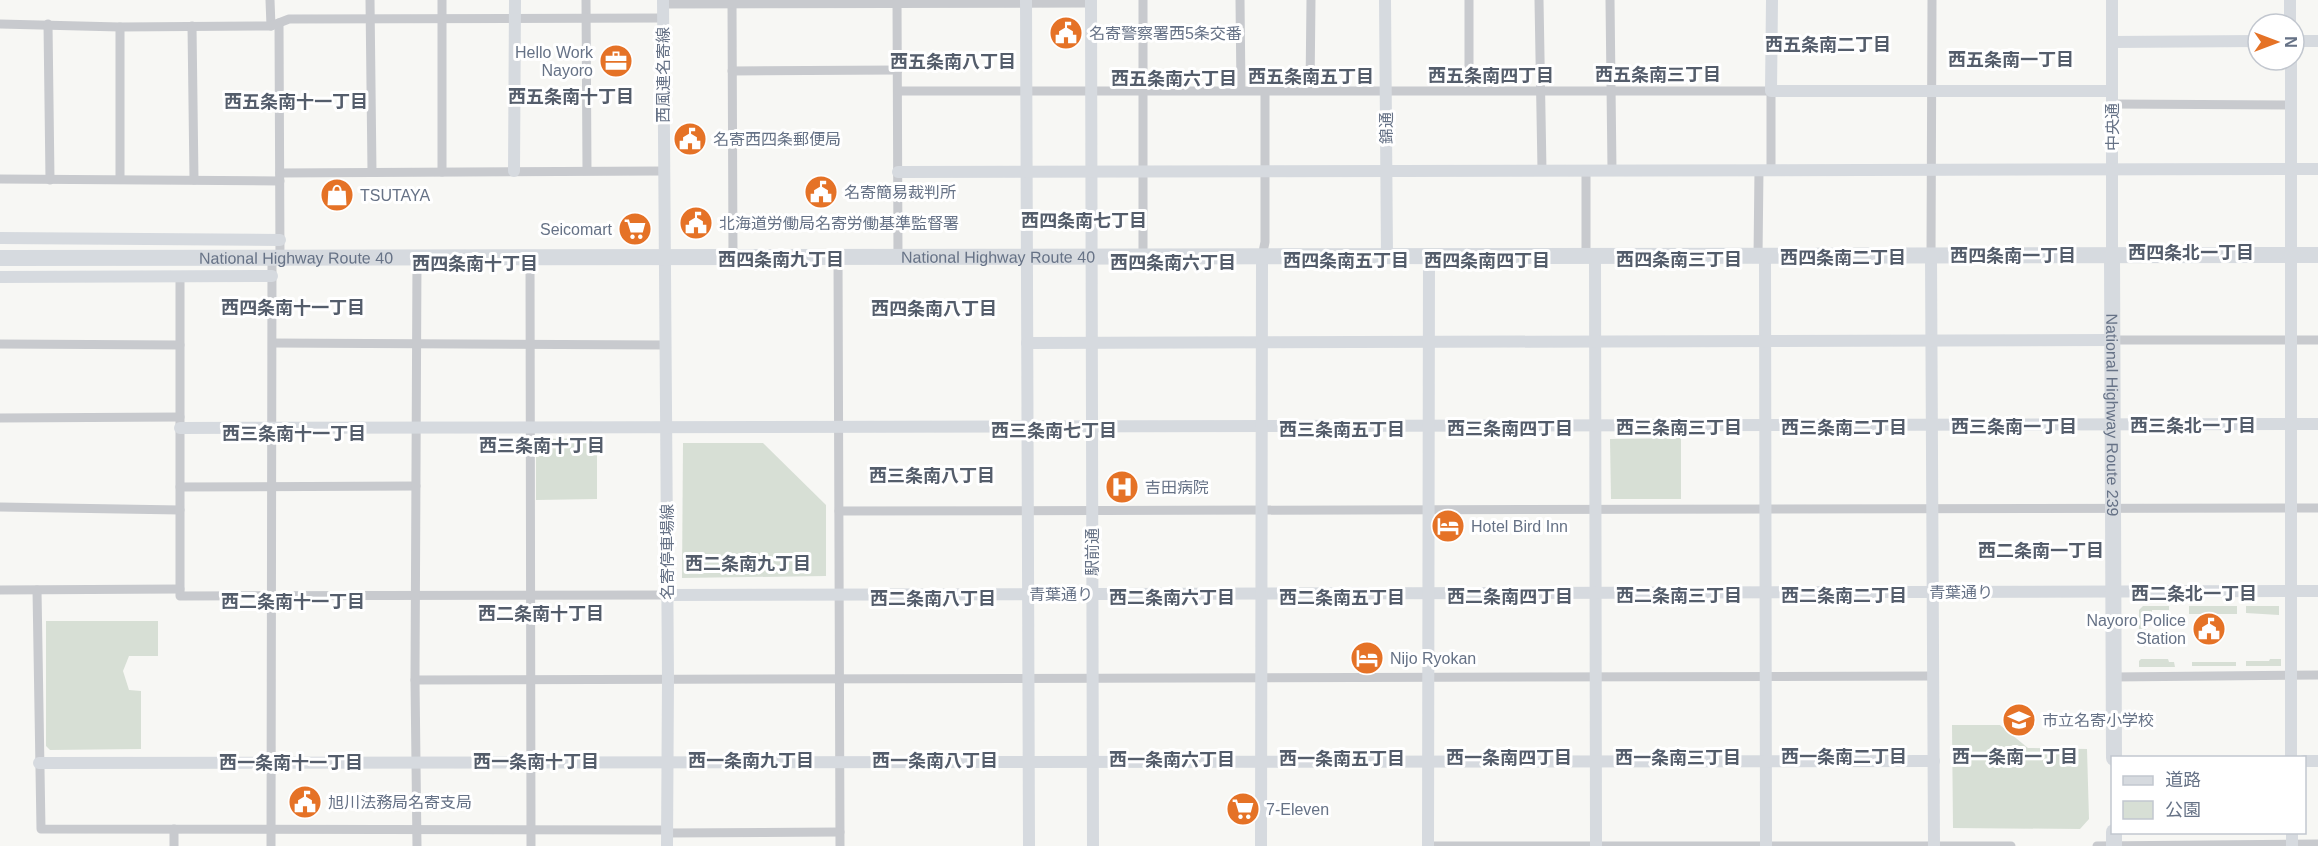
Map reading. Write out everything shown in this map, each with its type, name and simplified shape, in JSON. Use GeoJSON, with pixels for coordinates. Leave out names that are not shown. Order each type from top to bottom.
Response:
{"type":"FeatureCollection","features":[{"type":"Feature","properties":{"kind":"highway","name":"National Highway Route 239"},"geometry":{"type":"LineString","coordinates":[[2112,255],[2114,756]]}},
{"type":"Feature","properties":{"kind":"highway","name":"National Highway Route 40"},"geometry":{"type":"LineString","coordinates":[[0,258],[2318,255]]}},
{"type":"Feature","properties":{"kind":"street"},"geometry":{"type":"LineString","coordinates":[[270,0],[275,25],[280,177],[280,240],[272,276],[271,846]]}},
{"type":"Feature","properties":{"kind":"street"},"geometry":{"type":"LineString","coordinates":[[370,0],[372,172]]}},
{"type":"Feature","properties":{"kind":"street"},"geometry":{"type":"LineString","coordinates":[[442,0],[442,172]]}},
{"type":"Feature","properties":{"kind":"street"},"geometry":{"type":"LineString","coordinates":[[514,171],[515,0]]}},
{"type":"Feature","properties":{"kind":"street"},"geometry":{"type":"LineString","coordinates":[[586,0],[587,170]]}},
{"type":"Feature","properties":{"kind":"street"},"geometry":{"type":"LineString","coordinates":[[1143,0],[1143,257]]}},
{"type":"Feature","properties":{"kind":"street"},"geometry":{"type":"LineString","coordinates":[[1240,0],[1241,90]]}},
{"type":"Feature","properties":{"kind":"street"},"geometry":{"type":"LineString","coordinates":[[1310,89],[1311,0]]}},
{"type":"Feature","properties":{"kind":"street","name":"錦通"},"geometry":{"type":"LineString","coordinates":[[1385,0],[1387,256]]}},
{"type":"Feature","properties":{"kind":"street"},"geometry":{"type":"LineString","coordinates":[[1469,0],[1469,90]]}},
{"type":"Feature","properties":{"kind":"street"},"geometry":{"type":"LineString","coordinates":[[1539,0],[1542,170]]}},
{"type":"Feature","properties":{"kind":"street"},"geometry":{"type":"LineString","coordinates":[[1610,0],[1612,170]]}},
{"type":"Feature","properties":{"kind":"street"},"geometry":{"type":"LineString","coordinates":[[1766,846],[1765,340],[1762,256],[1771,91],[1772,0]]}},
{"type":"Feature","properties":{"kind":"street"},"geometry":{"type":"LineString","coordinates":[[1932,0],[1934,846]]}},
{"type":"Feature","properties":{"kind":"street","name":"中央通"},"geometry":{"type":"LineString","coordinates":[[2112,0],[2112,255]]}},
{"type":"Feature","properties":{"kind":"street"},"geometry":{"type":"LineString","coordinates":[[663,2],[1091,1]]}},
{"type":"Feature","properties":{"kind":"street","name":"駅前通"},"geometry":{"type":"LineString","coordinates":[[1091,1],[1093,846]]}},
{"type":"Feature","properties":{"kind":"street","name":"西風連名寄線"},"geometry":{"type":"LineString","coordinates":[[663,2],[664,258]]}},
{"type":"Feature","properties":{"kind":"street"},"geometry":{"type":"LineString","coordinates":[[897,2],[898,257]]}},
{"type":"Feature","properties":{"kind":"street"},"geometry":{"type":"LineString","coordinates":[[1026,2],[1029,846]]}},
{"type":"Feature","properties":{"kind":"street"},"geometry":{"type":"LineString","coordinates":[[732,3],[733,258]]}},
{"type":"Feature","properties":{"kind":"street"},"geometry":{"type":"LineString","coordinates":[[0,24],[120,27],[275,25],[289,20],[663,18]]}},
{"type":"Feature","properties":{"kind":"street"},"geometry":{"type":"LineString","coordinates":[[48,24],[50,180]]}},
{"type":"Feature","properties":{"kind":"street"},"geometry":{"type":"LineString","coordinates":[[192,26],[194,180]]}},
{"type":"Feature","properties":{"kind":"street"},"geometry":{"type":"LineString","coordinates":[[120,27],[120,179]]}},
{"type":"Feature","properties":{"kind":"street"},"geometry":{"type":"LineString","coordinates":[[2112,42],[2246,41]]}},
{"type":"Feature","properties":{"kind":"street"},"geometry":{"type":"LineString","coordinates":[[732,71],[898,70]]}},
{"type":"Feature","properties":{"kind":"street"},"geometry":{"type":"LineString","coordinates":[[2291,72],[2291,756]]}},
{"type":"Feature","properties":{"kind":"street"},"geometry":{"type":"LineString","coordinates":[[1261,846],[1264,89]]}},
{"type":"Feature","properties":{"kind":"street"},"geometry":{"type":"LineString","coordinates":[[898,91],[1932,90],[2290,105]]}},
{"type":"Feature","properties":{"kind":"street"},"geometry":{"type":"LineString","coordinates":[[898,172],[2318,169]]}},
{"type":"Feature","properties":{"kind":"street"},"geometry":{"type":"LineString","coordinates":[[1586,170],[1596,341],[1596,846]]}},
{"type":"Feature","properties":{"kind":"street"},"geometry":{"type":"LineString","coordinates":[[0,179],[194,180],[372,172],[663,171]]}},
{"type":"Feature","properties":{"kind":"street"},"geometry":{"type":"LineString","coordinates":[[0,238],[280,240]]}},
{"type":"Feature","properties":{"kind":"street"},"geometry":{"type":"LineString","coordinates":[[1428,846],[1429,256]]}},
{"type":"Feature","properties":{"kind":"street"},"geometry":{"type":"LineString","coordinates":[[530,257],[531,846]]}},
{"type":"Feature","properties":{"kind":"street"},"geometry":{"type":"LineString","coordinates":[[838,257],[840,846]]}},
{"type":"Feature","properties":{"kind":"street"},"geometry":{"type":"LineString","coordinates":[[417,258],[415,596],[417,846]]}},
{"type":"Feature","properties":{"kind":"street","name":"名寄停車場線"},"geometry":{"type":"LineString","coordinates":[[664,258],[667,428],[667,836]]}},
{"type":"Feature","properties":{"kind":"street"},"geometry":{"type":"LineString","coordinates":[[0,277],[272,276]]}},
{"type":"Feature","properties":{"kind":"street"},"geometry":{"type":"LineString","coordinates":[[180,277],[180,596],[667,595]]}},
{"type":"Feature","properties":{"kind":"street"},"geometry":{"type":"LineString","coordinates":[[1028,343],[2318,340]]}},
{"type":"Feature","properties":{"kind":"street"},"geometry":{"type":"LineString","coordinates":[[273,343],[666,345]]}},
{"type":"Feature","properties":{"kind":"street"},"geometry":{"type":"LineString","coordinates":[[0,344],[180,345]]}},
{"type":"Feature","properties":{"kind":"street"},"geometry":{"type":"LineString","coordinates":[[0,417],[273,428],[2318,424]]}},
{"type":"Feature","properties":{"kind":"street"},"geometry":{"type":"LineString","coordinates":[[180,487],[416,486]]}},
{"type":"Feature","properties":{"kind":"street"},"geometry":{"type":"LineString","coordinates":[[0,507],[180,510]]}},
{"type":"Feature","properties":{"kind":"street"},"geometry":{"type":"LineString","coordinates":[[839,511],[2318,508]]}},
{"type":"Feature","properties":{"kind":"street"},"geometry":{"type":"LineString","coordinates":[[0,590],[180,589]]}},
{"type":"Feature","properties":{"kind":"street"},"geometry":{"type":"LineString","coordinates":[[37,590],[41,829],[531,830],[667,836],[840,832]]}},
{"type":"Feature","properties":{"kind":"street","name":"青葉通り"},"geometry":{"type":"LineString","coordinates":[[667,595],[2318,591]]}},
{"type":"Feature","properties":{"kind":"street"},"geometry":{"type":"LineString","coordinates":[[2114,677],[2318,675]]}},
{"type":"Feature","properties":{"kind":"street"},"geometry":{"type":"LineString","coordinates":[[415,680],[1933,676]]}},
{"type":"Feature","properties":{"kind":"street"},"geometry":{"type":"LineString","coordinates":[[39,764],[1934,761]]}},
{"type":"Feature","properties":{"kind":"street"},"geometry":{"type":"LineString","coordinates":[[174,830],[174,846]]}},
{"type":"Feature","properties":{"kind":"street"},"geometry":{"type":"LineString","coordinates":[[2110,842],[2292,841],[2318,844]]}},
{"type":"Feature","properties":{"kind":"street"},"geometry":{"type":"LineString","coordinates":[[1433,846],[2011,846]]}},
{"type":"Feature","properties":{"kind":"green space"},"geometry":{"type":"Polygon","coordinates":[[[597,438],[597,499],[536,500],[536,439],[597,438]]]}},
{"type":"Feature","properties":{"kind":"green space"},"geometry":{"type":"Polygon","coordinates":[[[1681,438],[1681,499],[1611,499],[1610,439],[1681,438]]]}},
{"type":"Feature","properties":{"kind":"green space"},"geometry":{"type":"Polygon","coordinates":[[[683,443],[763,443],[826,505],[826,576],[682,578],[683,443]]]}},
{"type":"Feature","properties":{"kind":"green space"},"geometry":{"type":"Polygon","coordinates":[[[2143,606],[2169,606],[2169,610],[2152,610],[2152,618],[2146,618],[2145,647],[2139,645],[2139,610],[2143,606]]]}},
{"type":"Feature","properties":{"kind":"green space"},"geometry":{"type":"Polygon","coordinates":[[[2189,606],[2237,606],[2237,614],[2189,614],[2189,606]]]}},
{"type":"Feature","properties":{"kind":"green space"},"geometry":{"type":"Polygon","coordinates":[[[2246,606],[2279,606],[2279,615],[2246,613],[2246,606]]]}},
{"type":"Feature","properties":{"kind":"green space"},"geometry":{"type":"Polygon","coordinates":[[[46,621],[158,621],[158,656],[129,656],[123,671],[129,690],[141,691],[141,749],[50,750],[46,746],[46,621]]]}},
{"type":"Feature","properties":{"kind":"green space"},"geometry":{"type":"Polygon","coordinates":[[[2141,659],[2168,659],[2169,662],[2174,662],[2175,667],[2139,667],[2141,659]]]}},
{"type":"Feature","properties":{"kind":"green space"},"geometry":{"type":"Polygon","coordinates":[[[2270,659],[2281,659],[2281,666],[2246,666],[2246,661],[2269,661],[2270,659]]]}},
{"type":"Feature","properties":{"kind":"green space"},"geometry":{"type":"Polygon","coordinates":[[[2192,662],[2236,662],[2236,666],[2192,666],[2192,662]]]}},
{"type":"Feature","properties":{"kind":"green space"},"geometry":{"type":"Polygon","coordinates":[[[1952,725],[2000,725],[2028,748],[2087,749],[2089,819],[2080,829],[1953,828],[1952,725]]]}},
{"type":"Feature","properties":{"kind":"place","name":"名寄警察署西5条交番"},"geometry":{"type":"Point","coordinates":[1066,33]}},
{"type":"Feature","properties":{"kind":"place","name":"Hello Work Nayoro"},"geometry":{"type":"Point","coordinates":[616,61]}},
{"type":"Feature","properties":{"kind":"place","name":"名寄西四条郵便局"},"geometry":{"type":"Point","coordinates":[690,139]}},
{"type":"Feature","properties":{"kind":"place","name":"名寄簡易裁判所"},"geometry":{"type":"Point","coordinates":[821,192]}},
{"type":"Feature","properties":{"kind":"place","name":"TSUTAYA"},"geometry":{"type":"Point","coordinates":[337,195]}},
{"type":"Feature","properties":{"kind":"place","name":"北海道労働局名寄労働基準監督署"},"geometry":{"type":"Point","coordinates":[696,223]}},
{"type":"Feature","properties":{"kind":"place","name":"Seicomart"},"geometry":{"type":"Point","coordinates":[635,229]}},
{"type":"Feature","properties":{"kind":"place","name":"吉田病院"},"geometry":{"type":"Point","coordinates":[1122,487]}},
{"type":"Feature","properties":{"kind":"place","name":"Hotel Bird Inn"},"geometry":{"type":"Point","coordinates":[1448,526]}},
{"type":"Feature","properties":{"kind":"place","name":"Nayoro Police Station"},"geometry":{"type":"Point","coordinates":[2209,629]}},
{"type":"Feature","properties":{"kind":"place","name":"Nijo Ryokan"},"geometry":{"type":"Point","coordinates":[1367,658]}},
{"type":"Feature","properties":{"kind":"place","name":"市立名寄小学校"},"geometry":{"type":"Point","coordinates":[2019,720]}},
{"type":"Feature","properties":{"kind":"place","name":"旭川法務局名寄支局"},"geometry":{"type":"Point","coordinates":[305,802]}},
{"type":"Feature","properties":{"kind":"place","name":"7-Eleven"},"geometry":{"type":"Point","coordinates":[1243,809]}},
{"type":"Feature","properties":{"kind":"district","name":"西五条南二丁目"},"geometry":{"type":"Point","coordinates":[1828,45]}},
{"type":"Feature","properties":{"kind":"district","name":"西五条南一丁目"},"geometry":{"type":"Point","coordinates":[2011,60]}},
{"type":"Feature","properties":{"kind":"district","name":"西五条南八丁目"},"geometry":{"type":"Point","coordinates":[953,62]}},
{"type":"Feature","properties":{"kind":"district","name":"西五条南三丁目"},"geometry":{"type":"Point","coordinates":[1658,75]}},
{"type":"Feature","properties":{"kind":"district","name":"西五条南四丁目"},"geometry":{"type":"Point","coordinates":[1491,76]}},
{"type":"Feature","properties":{"kind":"district","name":"西五条南五丁目"},"geometry":{"type":"Point","coordinates":[1311,77]}},
{"type":"Feature","properties":{"kind":"district","name":"西五条南六丁目"},"geometry":{"type":"Point","coordinates":[1174,79]}},
{"type":"Feature","properties":{"kind":"district","name":"西五条南十丁目"},"geometry":{"type":"Point","coordinates":[571,97]}},
{"type":"Feature","properties":{"kind":"district","name":"西五条南十一丁目"},"geometry":{"type":"Point","coordinates":[296,102]}},
{"type":"Feature","properties":{"kind":"district","name":"西四条南七丁目"},"geometry":{"type":"Point","coordinates":[1084,221]}},
{"type":"Feature","properties":{"kind":"district","name":"西四条北一丁目"},"geometry":{"type":"Point","coordinates":[2191,253]}},
{"type":"Feature","properties":{"kind":"district","name":"西四条南一丁目"},"geometry":{"type":"Point","coordinates":[2013,256]}},
{"type":"Feature","properties":{"kind":"district","name":"西四条南二丁目"},"geometry":{"type":"Point","coordinates":[1843,258]}},
{"type":"Feature","properties":{"kind":"district","name":"西四条南九丁目"},"geometry":{"type":"Point","coordinates":[781,260]}},
{"type":"Feature","properties":{"kind":"district","name":"西四条南三丁目"},"geometry":{"type":"Point","coordinates":[1679,260]}},
{"type":"Feature","properties":{"kind":"district","name":"西四条南五丁目"},"geometry":{"type":"Point","coordinates":[1346,261]}},
{"type":"Feature","properties":{"kind":"district","name":"西四条南四丁目"},"geometry":{"type":"Point","coordinates":[1487,261]}},
{"type":"Feature","properties":{"kind":"district","name":"西四条南六丁目"},"geometry":{"type":"Point","coordinates":[1173,263]}},
{"type":"Feature","properties":{"kind":"district","name":"西四条南十丁目"},"geometry":{"type":"Point","coordinates":[475,264]}},
{"type":"Feature","properties":{"kind":"district","name":"西四条南十一丁目"},"geometry":{"type":"Point","coordinates":[293,308]}},
{"type":"Feature","properties":{"kind":"district","name":"西四条南八丁目"},"geometry":{"type":"Point","coordinates":[934,309]}},
{"type":"Feature","properties":{"kind":"district","name":"西三条北一丁目"},"geometry":{"type":"Point","coordinates":[2193,426]}},
{"type":"Feature","properties":{"kind":"district","name":"西三条南一丁目"},"geometry":{"type":"Point","coordinates":[2014,427]}},
{"type":"Feature","properties":{"kind":"district","name":"西三条南三丁目"},"geometry":{"type":"Point","coordinates":[1679,428]}},
{"type":"Feature","properties":{"kind":"district","name":"西三条南二丁目"},"geometry":{"type":"Point","coordinates":[1844,428]}},
{"type":"Feature","properties":{"kind":"district","name":"西三条南四丁目"},"geometry":{"type":"Point","coordinates":[1510,429]}},
{"type":"Feature","properties":{"kind":"district","name":"西三条南五丁目"},"geometry":{"type":"Point","coordinates":[1342,430]}},
{"type":"Feature","properties":{"kind":"district","name":"西三条南七丁目"},"geometry":{"type":"Point","coordinates":[1054,431]}},
{"type":"Feature","properties":{"kind":"district","name":"西三条南十一丁目"},"geometry":{"type":"Point","coordinates":[294,434]}},
{"type":"Feature","properties":{"kind":"district","name":"西三条南十丁目"},"geometry":{"type":"Point","coordinates":[542,446]}},
{"type":"Feature","properties":{"kind":"district","name":"西三条南八丁目"},"geometry":{"type":"Point","coordinates":[932,476]}},
{"type":"Feature","properties":{"kind":"district","name":"西二条南一丁目"},"geometry":{"type":"Point","coordinates":[2041,551]}},
{"type":"Feature","properties":{"kind":"district","name":"西二条南九丁目"},"geometry":{"type":"Point","coordinates":[748,564]}},
{"type":"Feature","properties":{"kind":"district","name":"西二条北一丁目"},"geometry":{"type":"Point","coordinates":[2194,594]}},
{"type":"Feature","properties":{"kind":"district","name":"西二条南三丁目"},"geometry":{"type":"Point","coordinates":[1679,596]}},
{"type":"Feature","properties":{"kind":"district","name":"西二条南二丁目"},"geometry":{"type":"Point","coordinates":[1844,596]}},
{"type":"Feature","properties":{"kind":"district","name":"西二条南四丁目"},"geometry":{"type":"Point","coordinates":[1510,597]}},
{"type":"Feature","properties":{"kind":"district","name":"西二条南六丁目"},"geometry":{"type":"Point","coordinates":[1172,598]}},
{"type":"Feature","properties":{"kind":"district","name":"西二条南五丁目"},"geometry":{"type":"Point","coordinates":[1342,598]}},
{"type":"Feature","properties":{"kind":"district","name":"西二条南八丁目"},"geometry":{"type":"Point","coordinates":[933,599]}},
{"type":"Feature","properties":{"kind":"district","name":"西二条南十一丁目"},"geometry":{"type":"Point","coordinates":[293,602]}},
{"type":"Feature","properties":{"kind":"district","name":"西二条南十丁目"},"geometry":{"type":"Point","coordinates":[541,614]}},
{"type":"Feature","properties":{"kind":"district","name":"西一条南二丁目"},"geometry":{"type":"Point","coordinates":[1844,757]}},
{"type":"Feature","properties":{"kind":"district","name":"西一条南一丁目"},"geometry":{"type":"Point","coordinates":[2015,757]}},
{"type":"Feature","properties":{"kind":"district","name":"西一条南四丁目"},"geometry":{"type":"Point","coordinates":[1509,758]}},
{"type":"Feature","properties":{"kind":"district","name":"西一条南三丁目"},"geometry":{"type":"Point","coordinates":[1678,758]}},
{"type":"Feature","properties":{"kind":"district","name":"西一条南五丁目"},"geometry":{"type":"Point","coordinates":[1342,759]}},
{"type":"Feature","properties":{"kind":"district","name":"西一条南六丁目"},"geometry":{"type":"Point","coordinates":[1172,760]}},
{"type":"Feature","properties":{"kind":"district","name":"西一条南九丁目"},"geometry":{"type":"Point","coordinates":[751,761]}},
{"type":"Feature","properties":{"kind":"district","name":"西一条南八丁目"},"geometry":{"type":"Point","coordinates":[935,761]}},
{"type":"Feature","properties":{"kind":"district","name":"西一条南十丁目"},"geometry":{"type":"Point","coordinates":[536,762]}},
{"type":"Feature","properties":{"kind":"district","name":"西一条南十一丁目"},"geometry":{"type":"Point","coordinates":[291,763]}}]}
